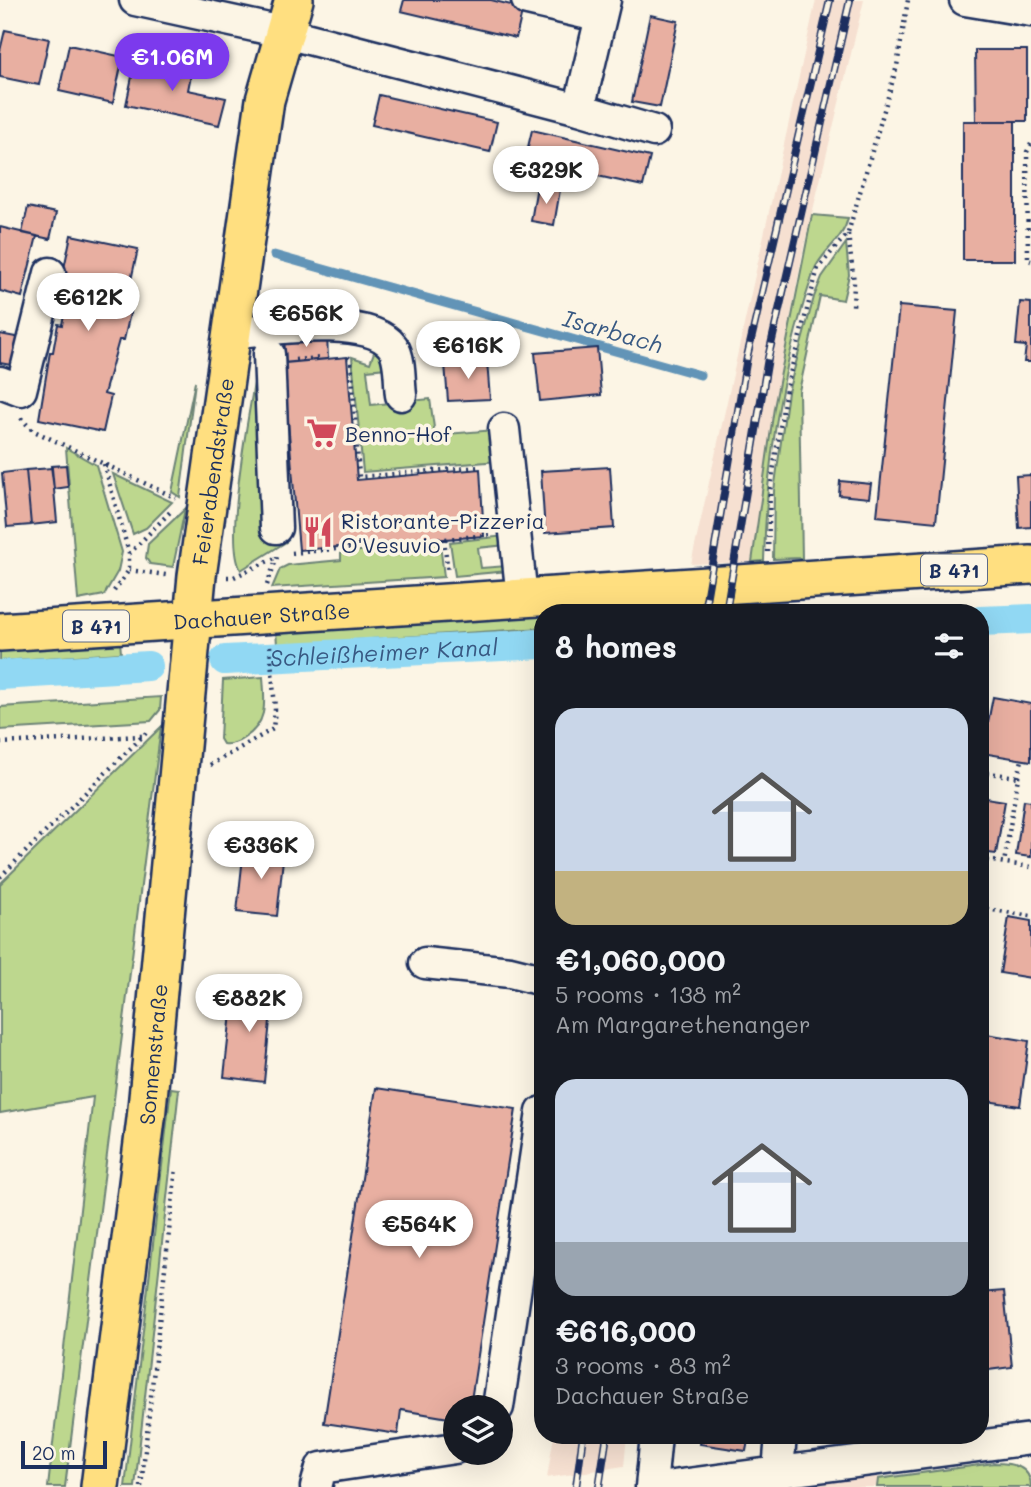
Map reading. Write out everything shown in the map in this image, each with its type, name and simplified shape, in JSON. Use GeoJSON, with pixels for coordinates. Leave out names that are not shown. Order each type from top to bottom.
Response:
{"type":"FeatureCollection","features":[{"type":"Feature","properties":{"kind":"main road","name":"Feierabendstraße"},"geometry":{"type":"LineString","coordinates":[[191,620],[228,345],[265,100],[288,16]]}},
{"type":"Feature","properties":{"kind":"main road","name":"Dachauer Straße"},"geometry":{"type":"LineString","coordinates":[[0,632],[1031,565]]}},
{"type":"Feature","properties":{"kind":"main road","name":"Sonnenstraße"},"geometry":{"type":"LineString","coordinates":[[100,1487],[146,1119],[191,620]]}},
{"type":"Feature","properties":{"kind":"street"},"geometry":{"type":"LineString","coordinates":[[135,0],[288,16],[653,131]]}},
{"type":"Feature","properties":{"kind":"street"},"geometry":{"type":"LineString","coordinates":[[527,0],[603,8],[579,109]]}},
{"type":"Feature","properties":{"kind":"street"},"geometry":{"type":"LineString","coordinates":[[965,0],[1031,11]]}},
{"type":"Feature","properties":{"kind":"street"},"geometry":{"type":"LineString","coordinates":[[10,386],[50,273]]}},
{"type":"Feature","properties":{"kind":"street"},"geometry":{"type":"LineString","coordinates":[[228,345],[327,325],[349,327],[391,345],[395,352],[401,396]]}},
{"type":"Feature","properties":{"kind":"street"},"geometry":{"type":"LineString","coordinates":[[228,345],[280,356],[277,542]]}},
{"type":"Feature","properties":{"kind":"street"},"geometry":{"type":"LineString","coordinates":[[504,429],[522,598]]}},
{"type":"Feature","properties":{"kind":"street"},"geometry":{"type":"LineString","coordinates":[[425,963],[510,972],[534,978]]}},
{"type":"Feature","properties":{"kind":"street"},"geometry":{"type":"LineString","coordinates":[[500,1395],[534,1166]]}},
{"type":"Feature","properties":{"kind":"street"},"geometry":{"type":"LineString","coordinates":[[665,1487],[779,1454],[856,1473],[1031,1438]]}},
{"type":"Feature","properties":{"kind":"street"},"geometry":{"type":"LineString","coordinates":[[651,1487],[655,1444]]}},
{"type":"Feature","properties":{"kind":"street"},"geometry":{"type":"LineString","coordinates":[[316,1487],[321,1468],[443,1450]]}},
{"type":"Feature","properties":{"kind":"path"},"geometry":{"type":"LineString","coordinates":[[853,309],[854,282],[848,233],[897,66],[908,0]]}},
{"type":"Feature","properties":{"kind":"path"},"geometry":{"type":"LineString","coordinates":[[1031,144],[1027,152],[1028,260],[1031,261]]}},
{"type":"Feature","properties":{"kind":"path"},"geometry":{"type":"LineString","coordinates":[[768,564],[770,491],[786,389],[818,268],[848,233]]}},
{"type":"Feature","properties":{"kind":"path"},"geometry":{"type":"LineString","coordinates":[[280,356],[328,357]]}},
{"type":"Feature","properties":{"kind":"path"},"geometry":{"type":"LineString","coordinates":[[343,356],[351,360],[359,477],[492,466]]}},
{"type":"Feature","properties":{"kind":"path"},"geometry":{"type":"LineString","coordinates":[[10,386],[18,412],[26,426],[182,501],[129,554]]}},
{"type":"Feature","properties":{"kind":"path"},"geometry":{"type":"LineString","coordinates":[[103,463],[129,554],[129,570],[106,602]]}},
{"type":"Feature","properties":{"kind":"path"},"geometry":{"type":"LineString","coordinates":[[234,577],[277,542],[444,539],[495,534]]}},
{"type":"Feature","properties":{"kind":"path"},"geometry":{"type":"LineString","coordinates":[[444,539],[450,584]]}},
{"type":"Feature","properties":{"kind":"path"},"geometry":{"type":"LineString","coordinates":[[266,595],[267,577],[277,542]]}},
{"type":"Feature","properties":{"kind":"path"},"geometry":{"type":"LineString","coordinates":[[129,570],[167,575]]}},
{"type":"Feature","properties":{"kind":"path"},"geometry":{"type":"LineString","coordinates":[[210,765],[273,729],[275,709],[269,634]]}},
{"type":"Feature","properties":{"kind":"path"},"geometry":{"type":"LineString","coordinates":[[0,877],[158,722]]}},
{"type":"Feature","properties":{"kind":"path"},"geometry":{"type":"LineString","coordinates":[[0,743],[144,736]]}},
{"type":"Feature","properties":{"kind":"path"},"geometry":{"type":"LineString","coordinates":[[1004,863],[1022,760]]}},
{"type":"Feature","properties":{"kind":"path"},"geometry":{"type":"LineString","coordinates":[[989,773],[1018,777]]}},
{"type":"Feature","properties":{"kind":"path"},"geometry":{"type":"LineString","coordinates":[[989,860],[1031,867]]}},
{"type":"Feature","properties":{"kind":"path"},"geometry":{"type":"LineString","coordinates":[[989,909],[1031,916]]}},
{"type":"Feature","properties":{"kind":"shaded area"},"geometry":{"type":"Polygon","coordinates":[[[816,0],[864,0],[803,251],[774,408],[752,562],[691,564],[816,0]]]}},
{"type":"Feature","properties":{"kind":"shaded area"},"geometry":{"type":"Polygon","coordinates":[[[553,1444],[626,1444],[624,1466],[547,1478],[553,1444]]]}},
{"type":"Feature","properties":{"kind":"shaded area"},"geometry":{"type":"Polygon","coordinates":[[[879,1473],[877,1487],[804,1487],[879,1473]]]}},
{"type":"Feature","properties":{"kind":"green space"},"geometry":{"type":"Polygon","coordinates":[[[812,215],[848,218],[842,233],[817,264],[803,306],[785,378],[772,451],[764,561],[752,562],[774,408],[812,215]]]}},
{"type":"Feature","properties":{"kind":"green space"},"geometry":{"type":"Polygon","coordinates":[[[846,243],[849,275],[843,300],[820,296],[799,391],[802,558],[773,559],[774,491],[788,392],[814,297],[822,277],[846,243]]]}},
{"type":"Feature","properties":{"kind":"green space"},"geometry":{"type":"Polygon","coordinates":[[[376,347],[382,349],[386,368],[367,370],[371,405],[430,399],[435,435],[495,430],[499,461],[363,472],[352,357],[370,363],[376,347]]]}},
{"type":"Feature","properties":{"kind":"green space"},"geometry":{"type":"Polygon","coordinates":[[[281,379],[292,511],[283,513],[286,542],[241,570],[236,556],[236,509],[254,383],[281,379]]]}},
{"type":"Feature","properties":{"kind":"green space"},"geometry":{"type":"Polygon","coordinates":[[[195,382],[180,497],[172,492],[195,382]]]}},
{"type":"Feature","properties":{"kind":"green space"},"geometry":{"type":"Polygon","coordinates":[[[66,448],[96,465],[122,552],[118,571],[104,595],[78,600],[66,448]]]}},
{"type":"Feature","properties":{"kind":"green space"},"geometry":{"type":"Polygon","coordinates":[[[113,474],[172,502],[146,528],[133,534],[113,474]]]}},
{"type":"Feature","properties":{"kind":"green space"},"geometry":{"type":"Polygon","coordinates":[[[185,509],[173,567],[150,564],[146,558],[148,544],[185,509]]]}},
{"type":"Feature","properties":{"kind":"green space"},"geometry":{"type":"Polygon","coordinates":[[[505,536],[506,545],[478,548],[481,568],[507,566],[508,571],[455,576],[450,542],[505,536]]]}},
{"type":"Feature","properties":{"kind":"green space"},"geometry":{"type":"Polygon","coordinates":[[[440,543],[444,577],[272,588],[280,569],[288,565],[341,560],[341,553],[440,543]]]}},
{"type":"Feature","properties":{"kind":"green space"},"geometry":{"type":"Polygon","coordinates":[[[534,612],[534,629],[277,645],[276,630],[534,612]]]}},
{"type":"Feature","properties":{"kind":"green space"},"geometry":{"type":"Polygon","coordinates":[[[120,641],[121,653],[0,661],[0,648],[120,641]]]}},
{"type":"Feature","properties":{"kind":"green space"},"geometry":{"type":"Polygon","coordinates":[[[263,677],[264,704],[257,726],[239,741],[223,744],[220,739],[223,680],[263,677]]]}},
{"type":"Feature","properties":{"kind":"green space"},"geometry":{"type":"Polygon","coordinates":[[[161,697],[160,710],[151,721],[0,730],[0,707],[161,697]]]}},
{"type":"Feature","properties":{"kind":"green space"},"geometry":{"type":"Polygon","coordinates":[[[161,727],[65,1487],[48,1487],[93,1097],[0,1113],[0,884],[161,727]]]}},
{"type":"Feature","properties":{"kind":"green space"},"geometry":{"type":"Polygon","coordinates":[[[171,1088],[179,1089],[135,1487],[125,1487],[171,1088]]]}},
{"type":"Feature","properties":{"kind":"green space"},"geometry":{"type":"Polygon","coordinates":[[[994,1463],[1014,1465],[1024,1470],[1028,1474],[1031,1487],[877,1487],[878,1479],[994,1463]]]}},
{"type":"Feature","properties":{"kind":"building"},"geometry":{"type":"Polygon","coordinates":[[[404,0],[491,0],[523,8],[516,38],[401,11],[404,0]]]}},
{"type":"Feature","properties":{"kind":"building"},"geometry":{"type":"Polygon","coordinates":[[[650,15],[678,21],[660,107],[632,102],[650,15]]]}},
{"type":"Feature","properties":{"kind":"building"},"geometry":{"type":"Polygon","coordinates":[[[5,30],[49,39],[39,85],[0,77],[0,51],[5,30]]]}},
{"type":"Feature","properties":{"kind":"building"},"geometry":{"type":"Polygon","coordinates":[[[69,45],[123,57],[113,103],[59,91],[69,45]]]}},
{"type":"Feature","properties":{"kind":"building"},"geometry":{"type":"Polygon","coordinates":[[[975,50],[1027,50],[1027,121],[976,121],[975,50]]]}},
{"type":"Feature","properties":{"kind":"building"},"geometry":{"type":"Polygon","coordinates":[[[136,58],[192,70],[188,90],[226,98],[219,125],[126,105],[136,58]]]}},
{"type":"Feature","properties":{"kind":"building"},"geometry":{"type":"Polygon","coordinates":[[[379,95],[497,122],[490,152],[372,125],[379,95]]]}},
{"type":"Feature","properties":{"kind":"building"},"geometry":{"type":"Polygon","coordinates":[[[963,121],[1015,121],[1015,260],[963,260],[963,121]]]}},
{"type":"Feature","properties":{"kind":"building"},"geometry":{"type":"Polygon","coordinates":[[[532,130],[650,157],[643,186],[525,160],[532,130]]]}},
{"type":"Feature","properties":{"kind":"building"},"geometry":{"type":"Polygon","coordinates":[[[537,186],[560,190],[554,225],[531,221],[537,186]]]}},
{"type":"Feature","properties":{"kind":"building"},"geometry":{"type":"Polygon","coordinates":[[[28,207],[56,213],[50,239],[22,233],[28,207]]]}},
{"type":"Feature","properties":{"kind":"building"},"geometry":{"type":"Polygon","coordinates":[[[0,227],[37,236],[22,297],[0,291],[0,227]]]}},
{"type":"Feature","properties":{"kind":"building"},"geometry":{"type":"Polygon","coordinates":[[[71,235],[138,249],[125,307],[131,309],[124,340],[119,340],[104,394],[111,396],[103,432],[39,419],[50,352],[53,352],[58,324],[62,325],[67,298],[58,297],[71,235]]]}},
{"type":"Feature","properties":{"kind":"building"},"geometry":{"type":"Polygon","coordinates":[[[1020,302],[1031,303],[1031,362],[1024,362],[1026,346],[1016,345],[1020,302]]]}},
{"type":"Feature","properties":{"kind":"building"},"geometry":{"type":"Polygon","coordinates":[[[899,306],[957,311],[936,522],[877,516],[899,306]]]}},
{"type":"Feature","properties":{"kind":"building"},"geometry":{"type":"Polygon","coordinates":[[[0,334],[26,339],[21,367],[0,363],[0,334]]]}},
{"type":"Feature","properties":{"kind":"building"},"geometry":{"type":"Polygon","coordinates":[[[327,334],[328,359],[286,363],[284,339],[327,334]]]}},
{"type":"Feature","properties":{"kind":"building"},"geometry":{"type":"Polygon","coordinates":[[[597,348],[601,395],[540,401],[535,353],[597,348]]]}},
{"type":"Feature","properties":{"kind":"building"},"geometry":{"type":"Polygon","coordinates":[[[347,357],[357,480],[480,469],[484,536],[299,550],[283,363],[347,357]]]}},
{"type":"Feature","properties":{"kind":"building"},"geometry":{"type":"Polygon","coordinates":[[[487,361],[490,399],[448,401],[445,364],[487,361]]]}},
{"type":"Feature","properties":{"kind":"building"},"geometry":{"type":"Polygon","coordinates":[[[66,465],[68,487],[54,489],[51,466],[66,465]]]}},
{"type":"Feature","properties":{"kind":"building"},"geometry":{"type":"Polygon","coordinates":[[[610,467],[614,528],[545,533],[541,471],[610,467]]]}},
{"type":"Feature","properties":{"kind":"building"},"geometry":{"type":"Polygon","coordinates":[[[52,468],[57,522],[31,525],[26,470],[52,468]]]}},
{"type":"Feature","properties":{"kind":"building"},"geometry":{"type":"Polygon","coordinates":[[[26,470],[31,525],[7,527],[2,473],[26,470]]]}},
{"type":"Feature","properties":{"kind":"building"},"geometry":{"type":"Polygon","coordinates":[[[1031,475],[1031,527],[1019,528],[1016,476],[1031,475]]]}},
{"type":"Feature","properties":{"kind":"building"},"geometry":{"type":"Polygon","coordinates":[[[840,481],[871,484],[869,498],[839,495],[840,481]]]}},
{"type":"Feature","properties":{"kind":"building"},"geometry":{"type":"Polygon","coordinates":[[[993,697],[1031,704],[1031,761],[989,754],[989,717],[993,697]]]}},
{"type":"Feature","properties":{"kind":"building"},"geometry":{"type":"Polygon","coordinates":[[[989,798],[1005,801],[996,854],[989,853],[989,798]]]}},
{"type":"Feature","properties":{"kind":"building"},"geometry":{"type":"Polygon","coordinates":[[[1024,800],[1031,801],[1031,857],[1016,855],[1024,800]]]}},
{"type":"Feature","properties":{"kind":"building"},"geometry":{"type":"Polygon","coordinates":[[[244,847],[284,850],[277,916],[237,912],[244,847]]]}},
{"type":"Feature","properties":{"kind":"building"},"geometry":{"type":"Polygon","coordinates":[[[1009,917],[1031,921],[1031,978],[1000,973],[1009,917]]]}},
{"type":"Feature","properties":{"kind":"building"},"geometry":{"type":"Polygon","coordinates":[[[234,986],[273,990],[264,1082],[224,1077],[234,986]]]}},
{"type":"Feature","properties":{"kind":"building"},"geometry":{"type":"Polygon","coordinates":[[[989,1034],[1029,1041],[1020,1106],[989,1101],[989,1034]]]}},
{"type":"Feature","properties":{"kind":"building"},"geometry":{"type":"Polygon","coordinates":[[[376,1088],[516,1109],[472,1395],[443,1395],[443,1417],[401,1410],[398,1434],[324,1423],[376,1088]]]}},
{"type":"Feature","properties":{"kind":"building"},"geometry":{"type":"Polygon","coordinates":[[[1004,1291],[1012,1367],[989,1370],[989,1292],[1004,1291]]]}},
{"type":"Feature","properties":{"kind":"building"},"geometry":{"type":"Polygon","coordinates":[[[700,1444],[747,1444],[746,1451],[700,1444]]]}},
{"type":"Feature","properties":{"kind":"waterway","name":"Isarbach"},"geometry":{"type":"LineString","coordinates":[[274,255],[700,375]]}},
{"type":"Feature","properties":{"kind":"waterway","name":"Schleißheimer Kanal"},"geometry":{"type":"LineString","coordinates":[[989,621],[1031,619]]}},
{"type":"Feature","properties":{"kind":"waterway","name":"Schleißheimer Kanal"},"geometry":{"type":"LineString","coordinates":[[225,660],[534,644]]}},
{"type":"Feature","properties":{"kind":"waterway","name":"Schleißheimer Kanal"},"geometry":{"type":"LineString","coordinates":[[0,675],[148,666]]}},
{"type":"Feature","properties":{"kind":"railway"},"geometry":{"type":"LineString","coordinates":[[705,604],[747,357],[830,0]]}},
{"type":"Feature","properties":{"kind":"railway"},"geometry":{"type":"LineString","coordinates":[[727,604],[768,358],[850,0]]}},
{"type":"Feature","properties":{"kind":"railway"},"geometry":{"type":"LineString","coordinates":[[576,1487],[582,1444]]}},
{"type":"Feature","properties":{"kind":"railway"},"geometry":{"type":"LineString","coordinates":[[599,1487],[606,1444]]}},
{"type":"Feature","properties":{"kind":"place","name":"Benno-Hof"},"geometry":{"type":"Point","coordinates":[322,433]}},
{"type":"Feature","properties":{"kind":"place","name":"Ristorante-Pizzeria O'Vesuvio"},"geometry":{"type":"Point","coordinates":[318,532]}}]}
